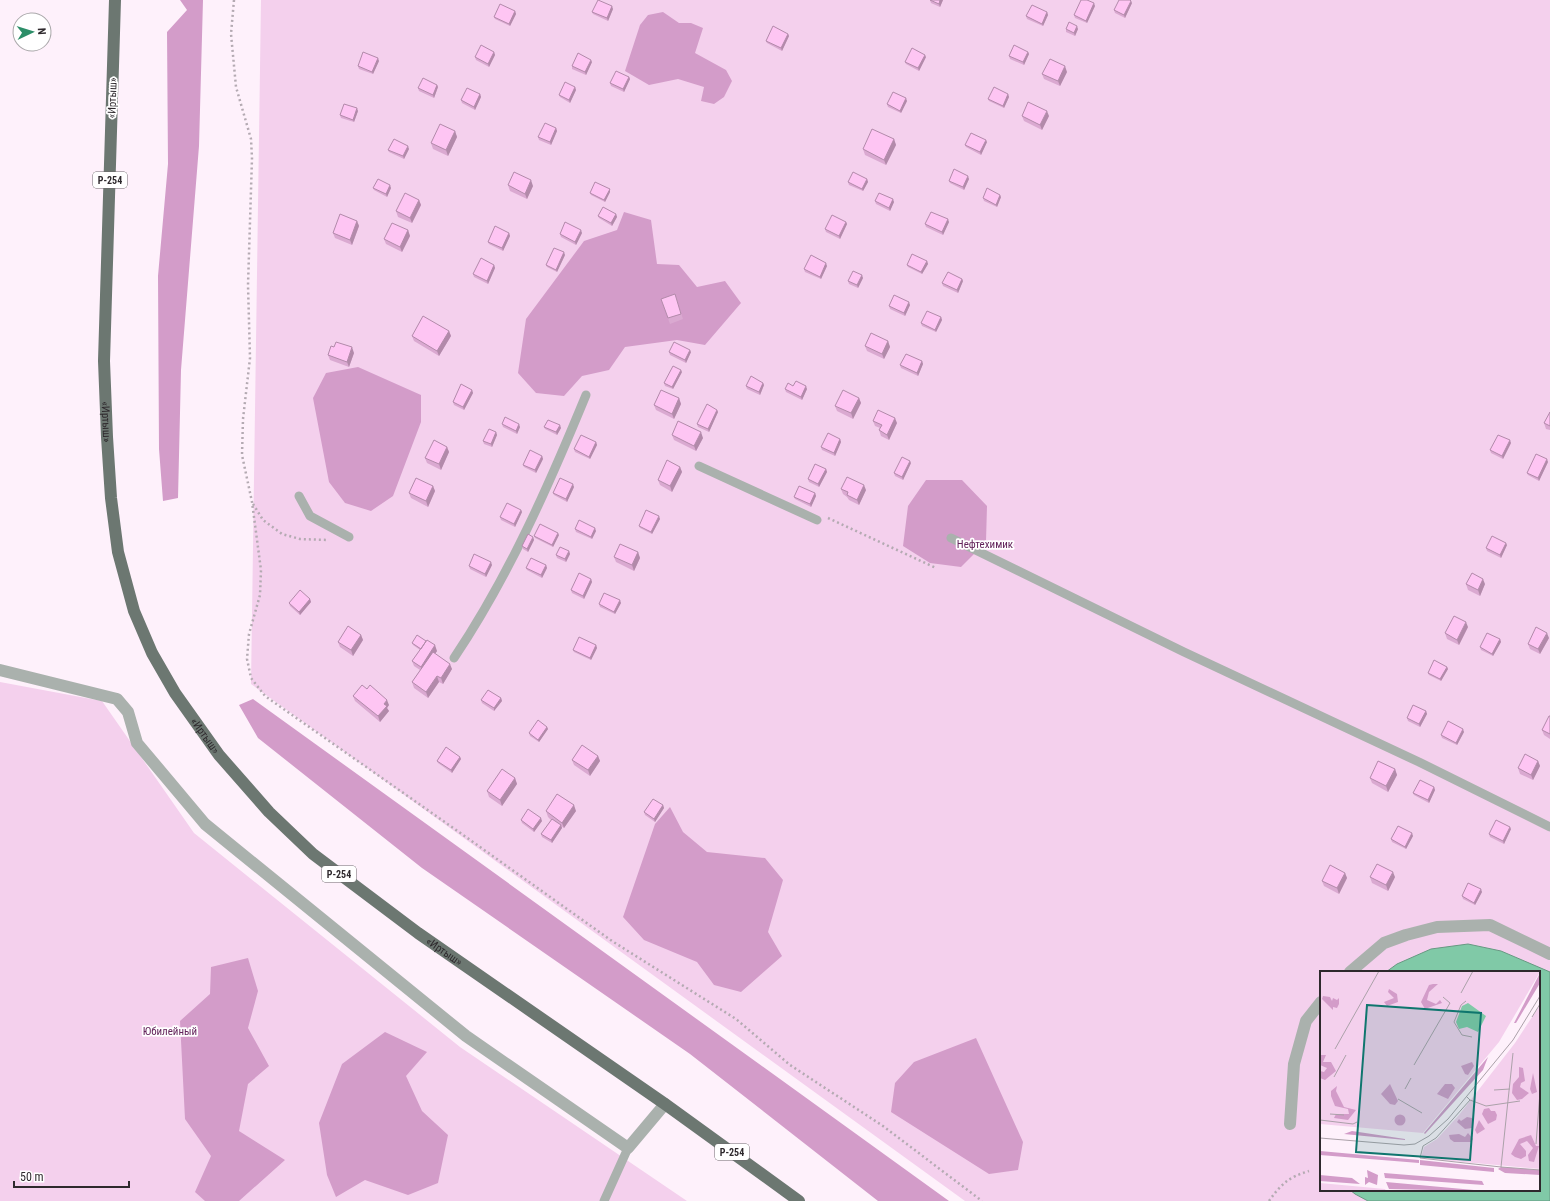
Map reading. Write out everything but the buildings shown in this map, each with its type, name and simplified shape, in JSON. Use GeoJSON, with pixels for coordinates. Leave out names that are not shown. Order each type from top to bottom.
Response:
{"type":"FeatureCollection","features":[{"type":"Feature","properties":{"kind":"main road","name":"«Иртыш»"},"geometry":{"type":"LineString","coordinates":[[115,0],[104,361],[107,437],[111,498],[118,552],[134,611],[152,653],[175,693],[219,755],[269,812],[313,854],[418,933],[665,1104],[799,1201]]}},
{"type":"Feature","properties":{"kind":"street"},"geometry":{"type":"LineString","coordinates":[[0,670],[117,699],[128,712],[137,743],[205,824],[466,1036],[628,1148],[665,1104]]}},
{"type":"Feature","properties":{"kind":"street"},"geometry":{"type":"LineString","coordinates":[[1351,971],[1384,943],[1406,935],[1437,928],[1490,925],[1550,954]]}},
{"type":"Feature","properties":{"kind":"street"},"geometry":{"type":"LineString","coordinates":[[1290,1124],[1294,1064],[1306,1021],[1320,1003]]}},
{"type":"Feature","properties":{"kind":"lane"},"geometry":{"type":"LineString","coordinates":[[454,658],[477,624],[539,504],[586,395]]}},
{"type":"Feature","properties":{"kind":"lane"},"geometry":{"type":"LineString","coordinates":[[699,466],[817,520]]}},
{"type":"Feature","properties":{"kind":"lane"},"geometry":{"type":"LineString","coordinates":[[299,496],[310,516],[349,537]]}},
{"type":"Feature","properties":{"kind":"lane"},"geometry":{"type":"LineString","coordinates":[[951,538],[1184,652],[1419,762],[1550,827]]}},
{"type":"Feature","properties":{"kind":"lane"},"geometry":{"type":"LineString","coordinates":[[604,1201],[628,1148]]}},
{"type":"Feature","properties":{"kind":"path"},"geometry":{"type":"LineString","coordinates":[[234,0],[231,34],[236,87],[251,139],[252,158],[248,285],[250,358],[243,419],[242,455],[252,502],[262,570],[260,595],[249,634],[247,658],[251,678],[265,696],[612,941],[736,1019],[790,1065],[883,1126],[982,1201]]}},
{"type":"Feature","properties":{"kind":"path"},"geometry":{"type":"LineString","coordinates":[[252,502],[263,520],[282,534],[300,539],[330,541]]}},
{"type":"Feature","properties":{"kind":"path"},"geometry":{"type":"LineString","coordinates":[[826,518],[936,568]]}},
{"type":"Feature","properties":{"kind":"path"},"geometry":{"type":"LineString","coordinates":[[1269,1201],[1279,1187],[1294,1176],[1309,1171]]}},
{"type":"Feature","properties":{"kind":"green space","name":"Нефтехимик"},"geometry":{"type":"Polygon","coordinates":[[[261,0],[1550,0],[1550,1201],[965,1201],[251,684],[261,0]]]}},
{"type":"Feature","properties":{"kind":"green space","name":"Юбилейный"},"geometry":{"type":"Polygon","coordinates":[[[0,682],[102,701],[194,833],[460,1047],[687,1201],[0,1201],[0,682]]]}},
{"type":"Feature","properties":{"kind":"shaded area"},"geometry":{"type":"Polygon","coordinates":[[[180,0],[203,0],[199,146],[181,370],[178,498],[163,501],[159,449],[158,276],[168,164],[167,32],[187,10],[180,0]]]}},
{"type":"Feature","properties":{"kind":"shaded area"},"geometry":{"type":"Polygon","coordinates":[[[663,12],[679,23],[691,23],[703,28],[695,53],[726,70],[732,81],[724,97],[714,104],[701,101],[704,87],[678,79],[649,85],[625,71],[640,25],[648,15],[663,12]]]}},
{"type":"Feature","properties":{"kind":"shaded area"},"geometry":{"type":"Polygon","coordinates":[[[624,212],[651,220],[657,264],[679,265],[697,287],[725,281],[741,303],[705,345],[677,340],[625,347],[609,370],[582,376],[564,396],[536,393],[518,373],[526,319],[584,241],[617,230],[624,212]]]}},
{"type":"Feature","properties":{"kind":"shaded area"},"geometry":{"type":"Polygon","coordinates":[[[358,367],[421,395],[421,422],[393,496],[371,511],[345,503],[329,482],[313,398],[326,373],[358,367]]]}},
{"type":"Feature","properties":{"kind":"shaded area"},"geometry":{"type":"Polygon","coordinates":[[[926,480],[962,480],[987,506],[986,542],[961,567],[930,563],[903,546],[908,506],[926,480]]]}},
{"type":"Feature","properties":{"kind":"shaded area"},"geometry":{"type":"Polygon","coordinates":[[[253,699],[949,1201],[878,1201],[690,1054],[422,868],[258,738],[239,705],[253,699]]]}},
{"type":"Feature","properties":{"kind":"shaded area"},"geometry":{"type":"Polygon","coordinates":[[[670,807],[683,832],[707,852],[765,858],[783,880],[768,932],[782,956],[741,992],[714,985],[697,962],[644,940],[623,917],[655,824],[670,807]]]}},
{"type":"Feature","properties":{"kind":"shaded area"},"geometry":{"type":"Polygon","coordinates":[[[1468,944],[1501,951],[1550,972],[1550,1201],[1368,1201],[1351,1191],[1540,1191],[1540,971],[1387,971],[1397,964],[1431,949],[1468,944]]]}},
{"type":"Feature","properties":{"kind":"shaded area"},"geometry":{"type":"Polygon","coordinates":[[[248,958],[258,991],[248,1028],[269,1066],[248,1084],[239,1131],[285,1160],[239,1201],[205,1201],[195,1192],[211,1156],[185,1119],[180,1021],[210,994],[211,967],[248,958]]]}},
{"type":"Feature","properties":{"kind":"shaded area"},"geometry":{"type":"Polygon","coordinates":[[[385,1032],[427,1052],[406,1076],[422,1111],[448,1135],[438,1183],[408,1195],[365,1180],[336,1197],[327,1175],[319,1123],[342,1064],[385,1032]]]}},
{"type":"Feature","properties":{"kind":"shaded area"},"geometry":{"type":"Polygon","coordinates":[[[976,1038],[1023,1142],[1018,1170],[989,1174],[891,1112],[895,1083],[914,1062],[976,1038]]]}}]}
